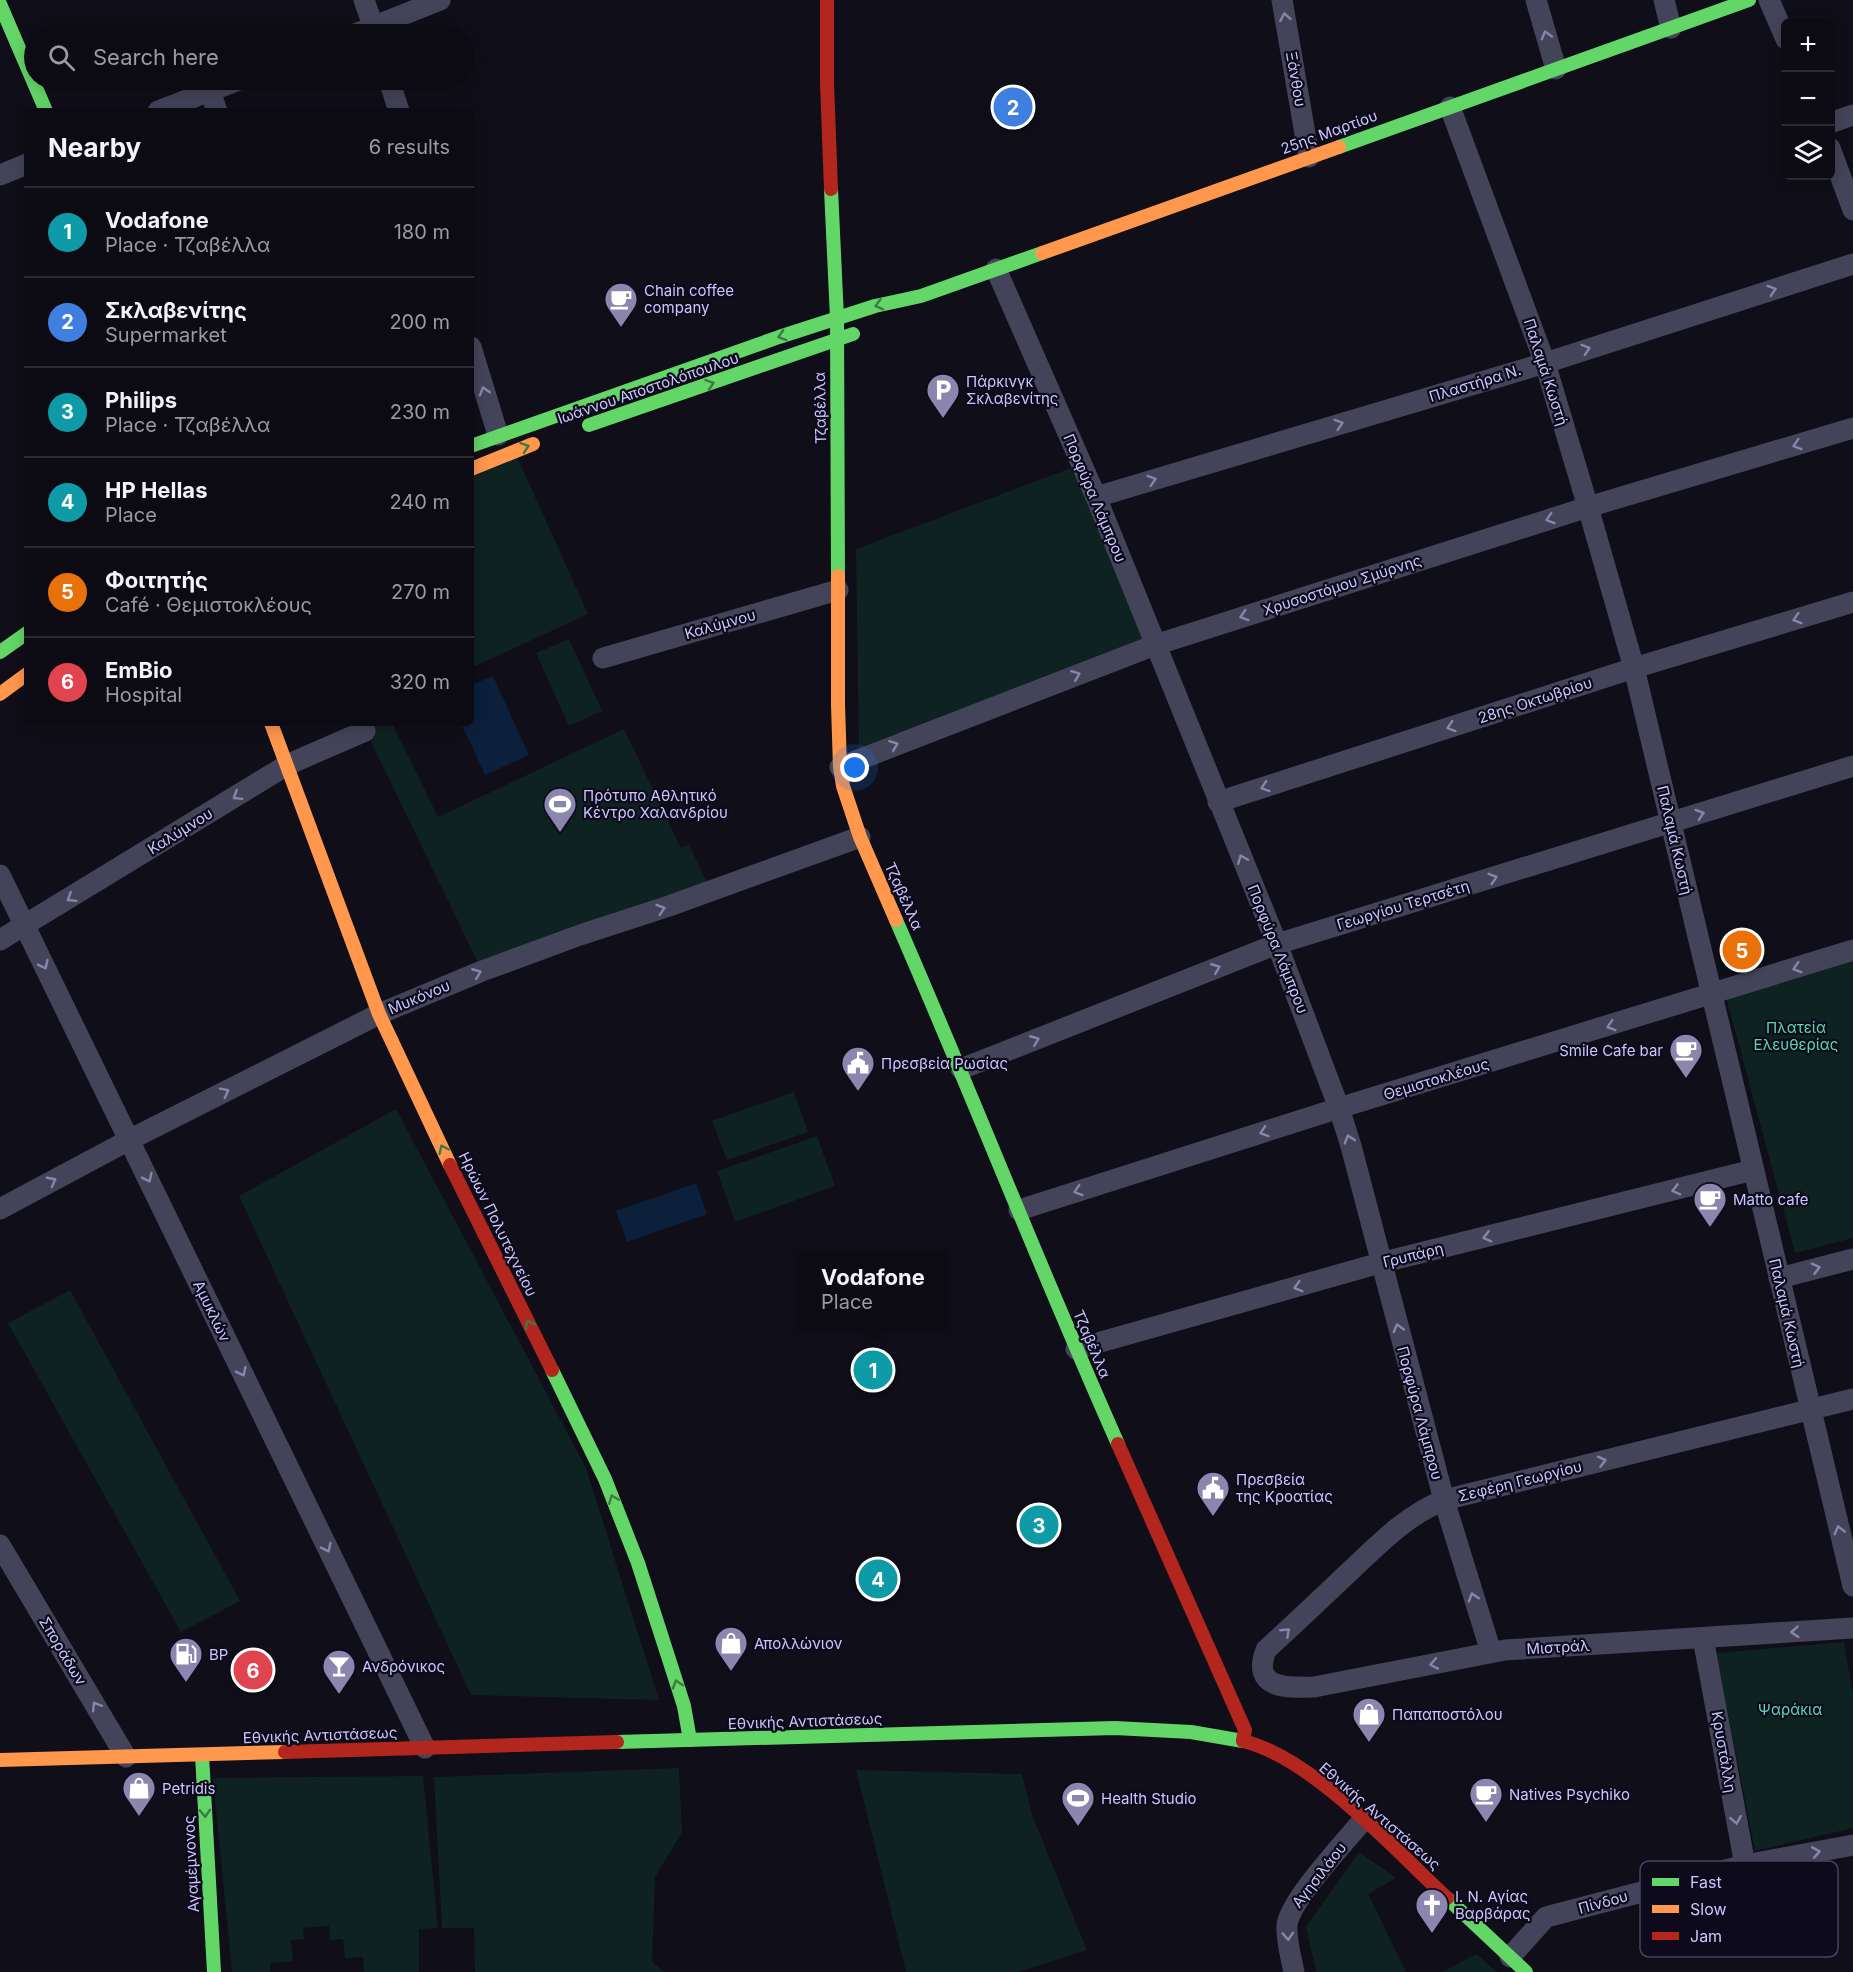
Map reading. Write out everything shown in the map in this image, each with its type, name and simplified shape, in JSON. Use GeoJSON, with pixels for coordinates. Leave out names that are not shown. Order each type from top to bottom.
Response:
{"type":"FeatureCollection","features":[{"type":"Feature","properties":{"kind":"street"},"geometry":{"type":"LineString","coordinates":[[364,0],[367,24]]}},
{"type":"Feature","properties":{"kind":"street"},"geometry":{"type":"LineString","coordinates":[[386,24],[441,0]]}},
{"type":"Feature","properties":{"kind":"street","name":"Τζαβέλλα"},"geometry":{"type":"LineString","coordinates":[[827,0],[827,83],[837,318],[840,766],[843,786],[860,837],[961,1069],[1076,1349],[1245,1730],[1243,1740]]}},
{"type":"Feature","properties":{"kind":"street","name":"Ξάνθου"},"geometry":{"type":"LineString","coordinates":[[1282,0],[1309,157]]}},
{"type":"Feature","properties":{"kind":"street"},"geometry":{"type":"LineString","coordinates":[[1536,0],[1557,69]]}},
{"type":"Feature","properties":{"kind":"street"},"geometry":{"type":"LineString","coordinates":[[1664,0],[1671,28]]}},
{"type":"Feature","properties":{"kind":"street","name":"25ης Μαρτίου"},"geometry":{"type":"LineString","coordinates":[[837,318],[875,306],[921,296],[1749,0]]}},
{"type":"Feature","properties":{"kind":"street"},"geometry":{"type":"LineString","coordinates":[[1769,0],[1781,29]]}},
{"type":"Feature","properties":{"kind":"street"},"geometry":{"type":"LineString","coordinates":[[0,3],[24,59]]}},
{"type":"Feature","properties":{"kind":"street"},"geometry":{"type":"LineString","coordinates":[[37,90],[45,108]]}},
{"type":"Feature","properties":{"kind":"street"},"geometry":{"type":"LineString","coordinates":[[392,90],[398,108]]}},
{"type":"Feature","properties":{"kind":"street"},"geometry":{"type":"LineString","coordinates":[[166,108],[210,91],[216,108]]}},
{"type":"Feature","properties":{"kind":"street","name":"Παλαμά Κωστή"},"geometry":{"type":"LineString","coordinates":[[1450,107],[1545,363],[1634,668],[1853,1586]]}},
{"type":"Feature","properties":{"kind":"street"},"geometry":{"type":"LineString","coordinates":[[1835,121],[1853,115]]}},
{"type":"Feature","properties":{"kind":"street"},"geometry":{"type":"LineString","coordinates":[[1835,161],[1853,210]]}},
{"type":"Feature","properties":{"kind":"street"},"geometry":{"type":"LineString","coordinates":[[0,175],[24,165]]}},
{"type":"Feature","properties":{"kind":"street","name":"Πλαστήρα Ν."},"geometry":{"type":"LineString","coordinates":[[1096,497],[1545,363],[1853,264]]}},
{"type":"Feature","properties":{"kind":"street","name":"Πορφύρα Λάμπρου"},"geometry":{"type":"LineString","coordinates":[[996,269],[1096,497],[1277,944],[1339,1108],[1444,1500],[1491,1652]]}},
{"type":"Feature","properties":{"kind":"street","name":"25ης Μαρτίου"},"geometry":{"type":"LineString","coordinates":[[887,319],[921,296]]}},
{"type":"Feature","properties":{"kind":"street","name":"Ιωάννου Αποστολόπουλου"},"geometry":{"type":"LineString","coordinates":[[474,445],[837,318]]}},
{"type":"Feature","properties":{"kind":"street"},"geometry":{"type":"LineString","coordinates":[[837,341],[868,329]]}},
{"type":"Feature","properties":{"kind":"street","name":"Ιωάννου Αποστολόπουλου"},"geometry":{"type":"LineString","coordinates":[[571,431],[837,341]]}},
{"type":"Feature","properties":{"kind":"street"},"geometry":{"type":"LineString","coordinates":[[474,357],[498,435]]}},
{"type":"Feature","properties":{"kind":"street","name":"Χρυσοστόμου Σμύρνης"},"geometry":{"type":"LineString","coordinates":[[840,766],[1155,645],[1588,507],[1853,428]]}},
{"type":"Feature","properties":{"kind":"street","name":"Ιωάννου Αποστολόπουλου"},"geometry":{"type":"LineString","coordinates":[[474,468],[514,450],[548,439]]}},
{"type":"Feature","properties":{"kind":"street","name":"Καλύμνου"},"geometry":{"type":"LineString","coordinates":[[603,658],[838,590]]}},
{"type":"Feature","properties":{"kind":"street","name":"28ης Οκτωβρίου"},"geometry":{"type":"LineString","coordinates":[[1218,802],[1634,668],[1853,602]]}},
{"type":"Feature","properties":{"kind":"street"},"geometry":{"type":"LineString","coordinates":[[0,652],[24,635]]}},
{"type":"Feature","properties":{"kind":"street"},"geometry":{"type":"LineString","coordinates":[[0,694],[24,676]]}},
{"type":"Feature","properties":{"kind":"street","name":"Ηρώων Πολυτεχνείου"},"geometry":{"type":"LineString","coordinates":[[272,726],[379,1014],[460,1187],[605,1479],[638,1563],[684,1706],[690,1740]]}},
{"type":"Feature","properties":{"kind":"street","name":"Καλύμνου"},"geometry":{"type":"LineString","coordinates":[[0,940],[286,765],[365,731]]}},
{"type":"Feature","properties":{"kind":"street","name":"Γεωργίου Τερτσέτη"},"geometry":{"type":"LineString","coordinates":[[961,1069],[1277,944],[1853,766]]}},
{"type":"Feature","properties":{"kind":"street","name":"Μυκόνου"},"geometry":{"type":"LineString","coordinates":[[0,1209],[129,1140],[379,1014],[482,971],[860,837]]}},
{"type":"Feature","properties":{"kind":"street","name":"Αμυκλών"},"geometry":{"type":"LineString","coordinates":[[0,875],[424,1748]]}},
{"type":"Feature","properties":{"kind":"street","name":"Θεμιστοκλέους"},"geometry":{"type":"LineString","coordinates":[[1019,1210],[1339,1108],[1853,951]]}},
{"type":"Feature","properties":{"kind":"street","name":"Γρυπάρη"},"geometry":{"type":"LineString","coordinates":[[1076,1349],[1380,1263],[1753,1170]]}},
{"type":"Feature","properties":{"kind":"street"},"geometry":{"type":"LineString","coordinates":[[1779,1278],[1853,1258]]}},
{"type":"Feature","properties":{"kind":"street","name":"Σεφέρη Γεωργίου"},"geometry":{"type":"LineString","coordinates":[[1268,1680],[1262,1660],[1266,1650],[1392,1532],[1421,1510],[1444,1500],[1853,1399]]}},
{"type":"Feature","properties":{"kind":"street","name":"Σποράδων"},"geometry":{"type":"LineString","coordinates":[[0,1545],[126,1757]]}},
{"type":"Feature","properties":{"kind":"street","name":"Μιστράλ"},"geometry":{"type":"LineString","coordinates":[[1268,1680],[1277,1686],[1289,1688],[1314,1687],[1505,1650],[1853,1628]]}},
{"type":"Feature","properties":{"kind":"street","name":"Κρυστάλλη"},"geometry":{"type":"LineString","coordinates":[[1703,1638],[1744,1861]]}},
{"type":"Feature","properties":{"kind":"street","name":"Εθνικής Αντιστάσεως"},"geometry":{"type":"LineString","coordinates":[[0,1760],[1115,1728],[1199,1734],[1243,1740],[1266,1748],[1296,1766],[1364,1819],[1526,1972]]}},
{"type":"Feature","properties":{"kind":"street","name":"Αγαμέμνονος"},"geometry":{"type":"LineString","coordinates":[[202,1755],[214,1972]]}},
{"type":"Feature","properties":{"kind":"street","name":"Αγησιλάου"},"geometry":{"type":"LineString","coordinates":[[1294,1972],[1287,1926],[1290,1912],[1364,1819]]}},
{"type":"Feature","properties":{"kind":"street","name":"Πίνδου"},"geometry":{"type":"LineString","coordinates":[[1767,1861],[1853,1845]]}},
{"type":"Feature","properties":{"kind":"street","name":"Πίνδου"},"geometry":{"type":"LineString","coordinates":[[1510,1958],[1546,1917],[1640,1892]]}},
{"type":"Feature","properties":{"kind":"green space"},"geometry":{"type":"Polygon","coordinates":[[[514,450],[588,614],[474,667],[474,468],[514,450]]]}},
{"type":"Feature","properties":{"kind":"green space"},"geometry":{"type":"Polygon","coordinates":[[[1079,465],[1145,641],[859,748],[856,549],[1079,465]]]}},
{"type":"Feature","properties":{"kind":"green space"},"geometry":{"type":"Polygon","coordinates":[[[569,639],[602,711],[569,726],[536,653],[569,639]]]}},
{"type":"Feature","properties":{"kind":"green space","name":"Πρότυπο Αθλητικό Κέντρο Χαλανδρίου"},"geometry":{"type":"Polygon","coordinates":[[[363,726],[393,726],[438,817],[624,729],[681,848],[689,844],[711,891],[482,971],[363,726]]]}},
{"type":"Feature","properties":{"kind":"green space","name":"Πλατεία Ελευθερίας"},"geometry":{"type":"Polygon","coordinates":[[[1853,960],[1853,1238],[1795,1253],[1726,997],[1853,960]]]}},
{"type":"Feature","properties":{"kind":"green space"},"geometry":{"type":"Polygon","coordinates":[[[794,1092],[808,1132],[727,1160],[712,1121],[794,1092]]]}},
{"type":"Feature","properties":{"kind":"green space"},"geometry":{"type":"Polygon","coordinates":[[[396,1109],[586,1468],[659,1700],[471,1695],[239,1196],[396,1109]]]}},
{"type":"Feature","properties":{"kind":"green space"},"geometry":{"type":"Polygon","coordinates":[[[817,1136],[835,1186],[735,1222],[717,1171],[817,1136]]]}},
{"type":"Feature","properties":{"kind":"green space"},"geometry":{"type":"Polygon","coordinates":[[[70,1290],[240,1601],[181,1632],[8,1323],[70,1290]]]}},
{"type":"Feature","properties":{"kind":"green space","name":"Ψαράκια"},"geometry":{"type":"Polygon","coordinates":[[[1844,1642],[1853,1694],[1853,1828],[1755,1851],[1716,1653],[1844,1642]]]}},
{"type":"Feature","properties":{"kind":"green space"},"geometry":{"type":"Polygon","coordinates":[[[679,1768],[682,1832],[655,1877],[652,1962],[664,1972],[475,1972],[474,1928],[442,1928],[434,1777],[679,1768]]]}},
{"type":"Feature","properties":{"kind":"green space"},"geometry":{"type":"Polygon","coordinates":[[[856,1770],[1022,1774],[1032,1815],[1087,1950],[1018,1972],[906,1972],[856,1770]]]}},
{"type":"Feature","properties":{"kind":"green space"},"geometry":{"type":"Polygon","coordinates":[[[423,1776],[438,1928],[419,1929],[419,1972],[364,1972],[363,1957],[345,1958],[343,1939],[330,1940],[329,1926],[303,1928],[304,1939],[291,1940],[293,1961],[270,1963],[270,1972],[232,1972],[213,1778],[423,1776]]]}},
{"type":"Feature","properties":{"kind":"green space"},"geometry":{"type":"Polygon","coordinates":[[[1359,1852],[1396,1878],[1368,1894],[1406,1972],[1316,1972],[1306,1927],[1359,1852]]]}},
{"type":"Feature","properties":{"kind":"green space"},"geometry":{"type":"Polygon","coordinates":[[[1476,1954],[1497,1972],[1443,1972],[1476,1954]]]}},
{"type":"Feature","properties":{"kind":"water"},"geometry":{"type":"Polygon","coordinates":[[[493,676],[529,755],[485,775],[462,726],[474,726],[474,684],[493,676]]]}},
{"type":"Feature","properties":{"kind":"water"},"geometry":{"type":"Polygon","coordinates":[[[696,1183],[707,1214],[627,1242],[616,1211],[696,1183]]]}},
{"type":"Feature","properties":{"kind":"traffic: fast"},"geometry":{"type":"LineString","coordinates":[[1339,147],[1749,0]]}},
{"type":"Feature","properties":{"kind":"traffic: fast"},"geometry":{"type":"LineString","coordinates":[[0,4],[24,60]]}},
{"type":"Feature","properties":{"kind":"traffic: fast"},"geometry":{"type":"LineString","coordinates":[[37,90],[45,108]]}},
{"type":"Feature","properties":{"kind":"traffic: fast"},"geometry":{"type":"LineString","coordinates":[[831,189],[837,318],[838,576]]}},
{"type":"Feature","properties":{"kind":"traffic: fast"},"geometry":{"type":"LineString","coordinates":[[474,445],[779,337],[875,306],[921,296],[1042,253]]}},
{"type":"Feature","properties":{"kind":"traffic: fast"},"geometry":{"type":"LineString","coordinates":[[589,425],[853,334]]}},
{"type":"Feature","properties":{"kind":"traffic: fast"},"geometry":{"type":"LineString","coordinates":[[0,652],[24,635]]}},
{"type":"Feature","properties":{"kind":"traffic: fast"},"geometry":{"type":"LineString","coordinates":[[896,920],[1118,1444]]}},
{"type":"Feature","properties":{"kind":"traffic: fast"},"geometry":{"type":"LineString","coordinates":[[552,1370],[605,1479],[638,1563],[684,1706],[690,1740]]}},
{"type":"Feature","properties":{"kind":"traffic: fast"},"geometry":{"type":"LineString","coordinates":[[617,1742],[1115,1728],[1191,1732],[1243,1741]]}},
{"type":"Feature","properties":{"kind":"traffic: fast"},"geometry":{"type":"LineString","coordinates":[[202,1755],[214,1972]]}},
{"type":"Feature","properties":{"kind":"traffic: fast"},"geometry":{"type":"LineString","coordinates":[[1447,1898],[1526,1972]]}},
{"type":"Feature","properties":{"kind":"traffic: slow"},"geometry":{"type":"LineString","coordinates":[[1042,253],[1339,147]]}},
{"type":"Feature","properties":{"kind":"traffic: slow"},"geometry":{"type":"LineString","coordinates":[[474,468],[533,444]]}},
{"type":"Feature","properties":{"kind":"traffic: slow"},"geometry":{"type":"LineString","coordinates":[[838,576],[838,705],[840,767],[843,786],[860,837],[896,920]]}},
{"type":"Feature","properties":{"kind":"traffic: slow"},"geometry":{"type":"LineString","coordinates":[[0,694],[24,676]]}},
{"type":"Feature","properties":{"kind":"traffic: slow"},"geometry":{"type":"LineString","coordinates":[[272,726],[379,1014],[450,1165]]}},
{"type":"Feature","properties":{"kind":"traffic: slow"},"geometry":{"type":"LineString","coordinates":[[0,1760],[285,1752]]}},
{"type":"Feature","properties":{"kind":"traffic: jam"},"geometry":{"type":"LineString","coordinates":[[827,0],[831,189]]}},
{"type":"Feature","properties":{"kind":"traffic: jam"},"geometry":{"type":"LineString","coordinates":[[450,1165],[552,1370]]}},
{"type":"Feature","properties":{"kind":"traffic: jam"},"geometry":{"type":"LineString","coordinates":[[1118,1444],[1245,1730],[1243,1740]]}},
{"type":"Feature","properties":{"kind":"traffic: jam"},"geometry":{"type":"LineString","coordinates":[[1243,1741],[1270,1751],[1324,1785],[1378,1831],[1447,1898]]}},
{"type":"Feature","properties":{"kind":"traffic: jam"},"geometry":{"type":"LineString","coordinates":[[285,1752],[617,1742]]}},
{"type":"Feature","properties":{"kind":"place","name":"Σκλαβενίτης"},"geometry":{"type":"Point","coordinates":[1013,107]}},
{"type":"Feature","properties":{"kind":"place","name":"Chain coffee company"},"geometry":{"type":"Point","coordinates":[621,328]}},
{"type":"Feature","properties":{"kind":"place","name":"Πάρκινγκ Σκλαβενίτης"},"geometry":{"type":"Point","coordinates":[943,419]}},
{"type":"Feature","properties":{"kind":"place","name":"Πρότυπο Αθλητικό Κέντρο Χαλανδρίου"},"geometry":{"type":"Point","coordinates":[560,833]}},
{"type":"Feature","properties":{"kind":"place","name":"Φοιτητής"},"geometry":{"type":"Point","coordinates":[1742,950]}},
{"type":"Feature","properties":{"kind":"place","name":"Smile Cafe bar"},"geometry":{"type":"Point","coordinates":[1686,1079]}},
{"type":"Feature","properties":{"kind":"place","name":"Πρεσβεία Ρωσίας"},"geometry":{"type":"Point","coordinates":[858,1092]}},
{"type":"Feature","properties":{"kind":"place","name":"Matto cafe"},"geometry":{"type":"Point","coordinates":[1710,1228]}},
{"type":"Feature","properties":{"kind":"place","name":"Vodafone"},"geometry":{"type":"Point","coordinates":[873,1370]}},
{"type":"Feature","properties":{"kind":"place","name":"Πρεσβεία της Κροατίας"},"geometry":{"type":"Point","coordinates":[1213,1517]}},
{"type":"Feature","properties":{"kind":"place","name":"Philips"},"geometry":{"type":"Point","coordinates":[1039,1525]}},
{"type":"Feature","properties":{"kind":"place","name":"HP Hellas"},"geometry":{"type":"Point","coordinates":[878,1579]}},
{"type":"Feature","properties":{"kind":"place","name":"EmBio"},"geometry":{"type":"Point","coordinates":[253,1670]}},
{"type":"Feature","properties":{"kind":"place","name":"Απολλώνιον"},"geometry":{"type":"Point","coordinates":[731,1672]}},
{"type":"Feature","properties":{"kind":"place","name":"BP"},"geometry":{"type":"Point","coordinates":[186,1683]}},
{"type":"Feature","properties":{"kind":"place","name":"Ανδρόνικος"},"geometry":{"type":"Point","coordinates":[339,1695]}},
{"type":"Feature","properties":{"kind":"place","name":"Παπαποστόλου"},"geometry":{"type":"Point","coordinates":[1369,1743]}},
{"type":"Feature","properties":{"kind":"place","name":"Petridis"},"geometry":{"type":"Point","coordinates":[139,1817]}},
{"type":"Feature","properties":{"kind":"place","name":"Natives Psychiko"},"geometry":{"type":"Point","coordinates":[1486,1823]}},
{"type":"Feature","properties":{"kind":"place","name":"Health Studio"},"geometry":{"type":"Point","coordinates":[1078,1827]}},
{"type":"Feature","properties":{"kind":"place","name":"Ι. Ν. Αγίας Βαρβάρας"},"geometry":{"type":"Point","coordinates":[1432,1934]}}]}
